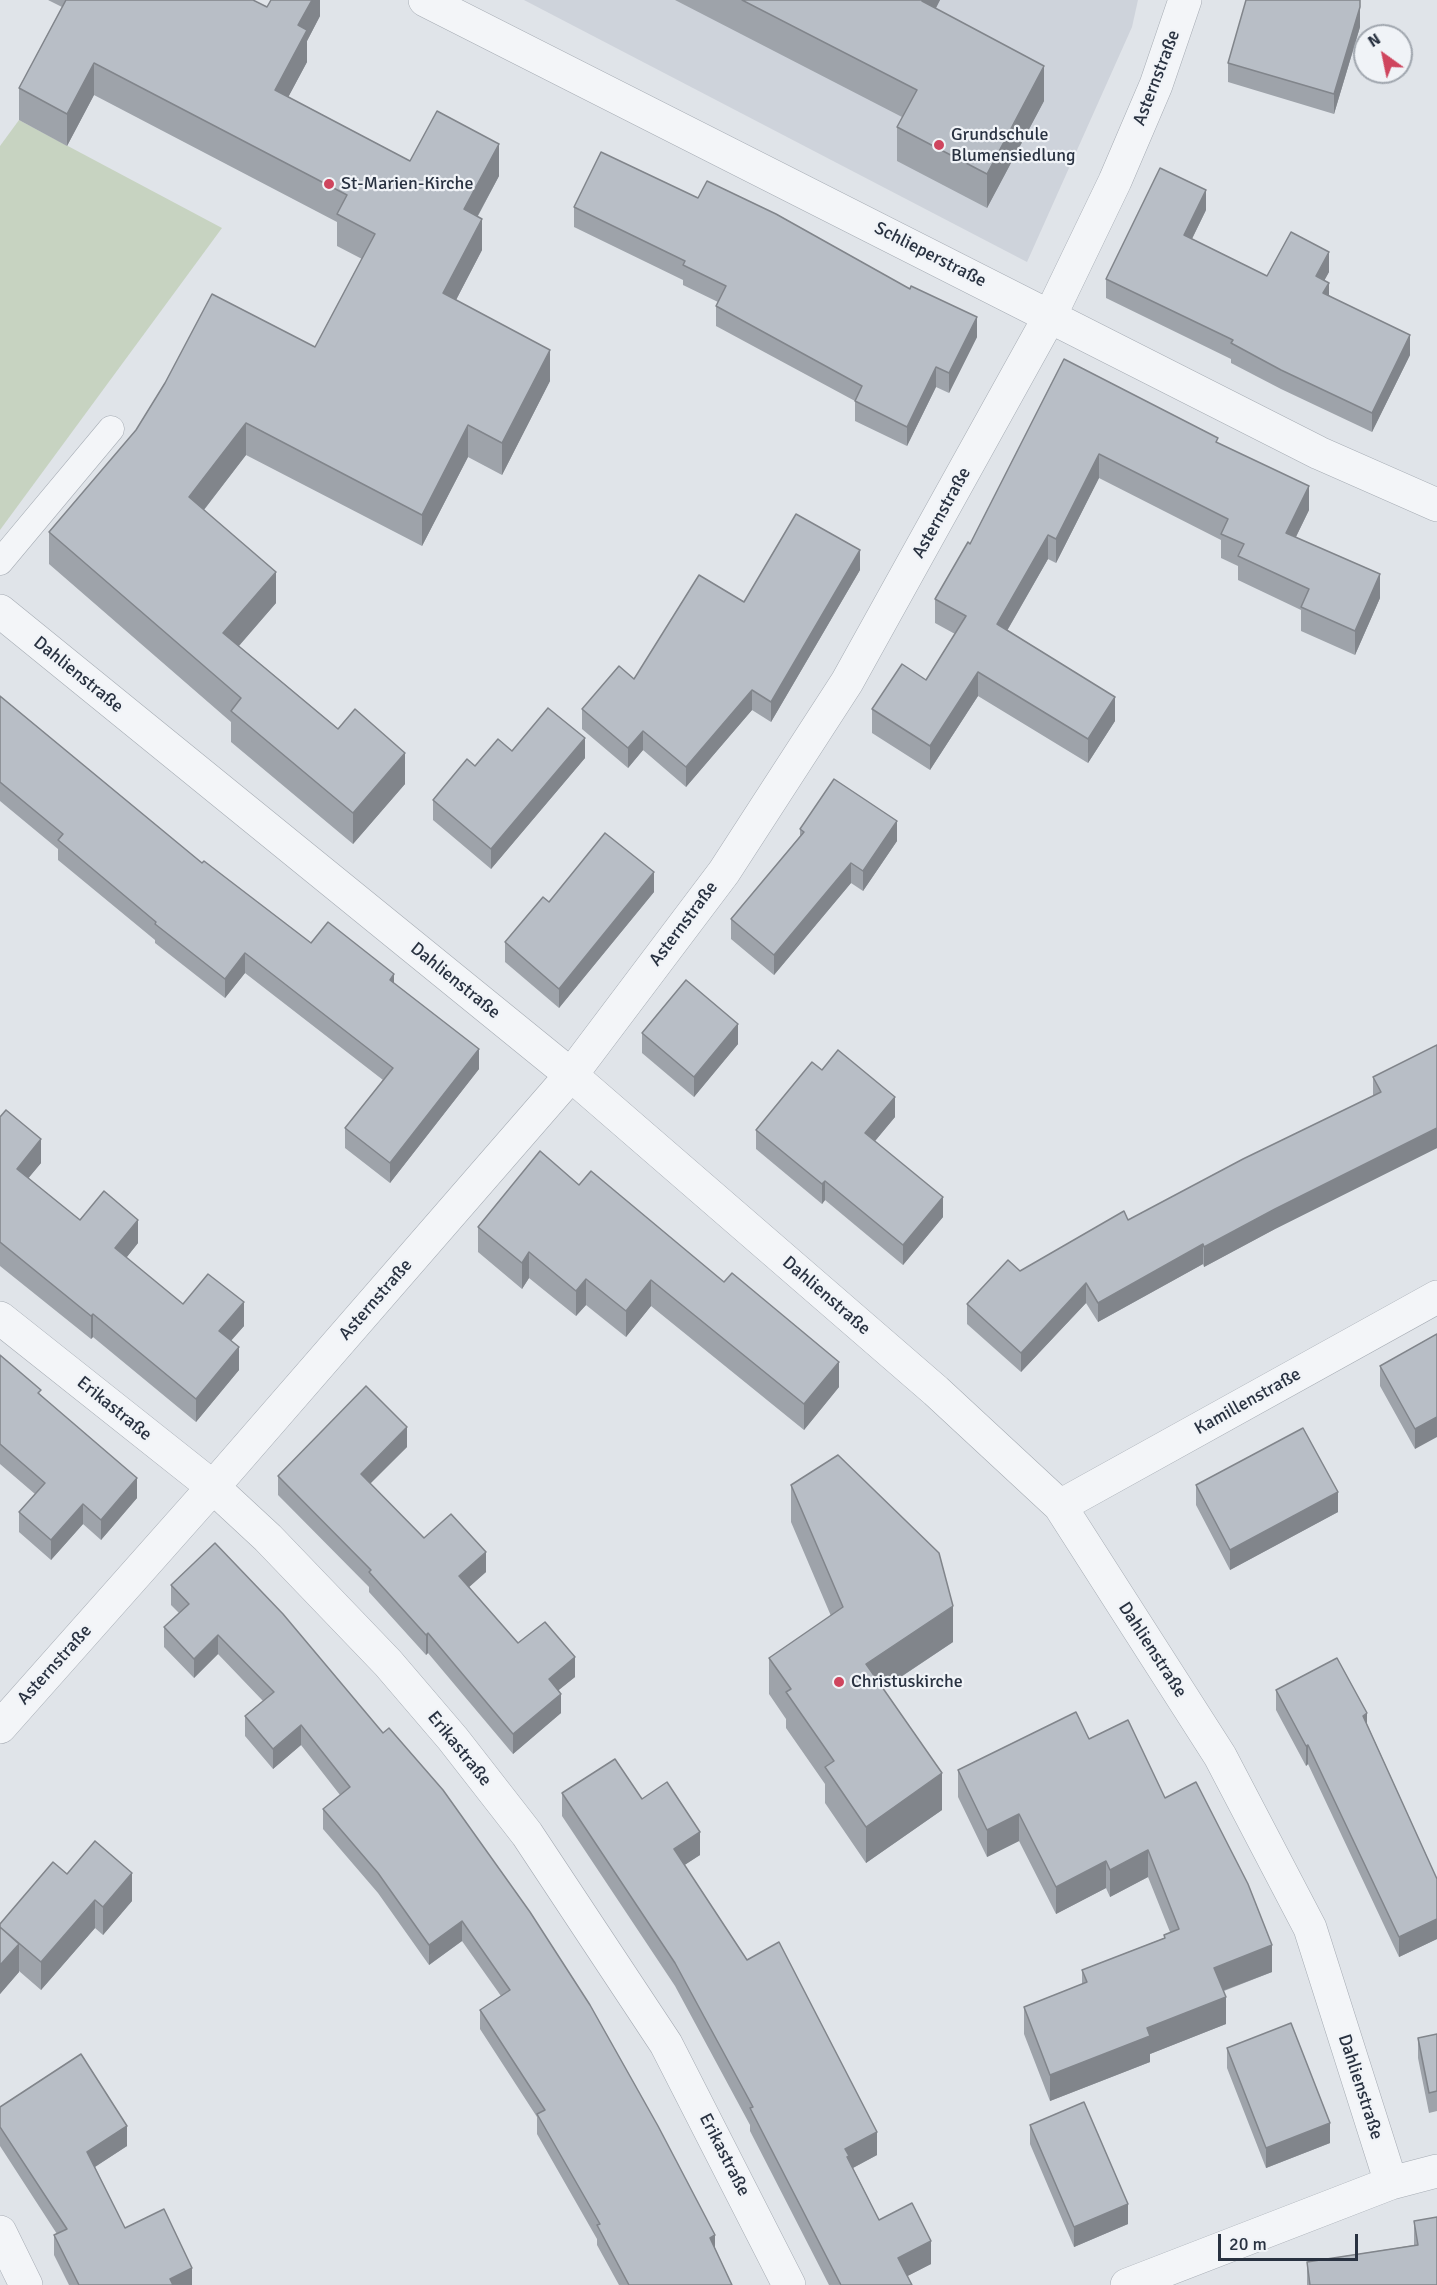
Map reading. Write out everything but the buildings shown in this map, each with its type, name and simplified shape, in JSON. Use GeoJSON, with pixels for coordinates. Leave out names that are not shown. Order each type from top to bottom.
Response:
{"type":"FeatureCollection","features":[{"type":"Feature","properties":{"kind":"street","name":"Schlieperstraße"},"geometry":{"type":"LineString","coordinates":[[425,0],[1319,453],[1437,505]]}},
{"type":"Feature","properties":{"kind":"street","name":"Asternstraße"},"geometry":{"type":"LineString","coordinates":[[0,1726],[213,1487],[571,1075],[724,872],[798,762],[853,672],[1050,316],[1129,149],[1156,85],[1185,0]]}},
{"type":"Feature","properties":{"kind":"street","name":"Dahlienstraße"},"geometry":{"type":"LineString","coordinates":[[0,611],[571,1075],[936,1390],[1060,1506],[1220,1756],[1310,1928],[1391,2183]]}},
{"type":"Feature","properties":{"kind":"street","name":"Kamillenstraße"},"geometry":{"type":"LineString","coordinates":[[1060,1506],[1437,1297]]}},
{"type":"Feature","properties":{"kind":"street","name":"Erikastraße"},"geometry":{"type":"LineString","coordinates":[[0,1318],[213,1487],[268,1538],[388,1664],[453,1739],[527,1834],[666,2044],[789,2285]]}},
{"type":"Feature","properties":{"kind":"street"},"geometry":{"type":"LineString","coordinates":[[1127,2285],[1391,2183],[1437,2171]]}},
{"type":"Feature","properties":{"kind":"street"},"geometry":{"type":"LineString","coordinates":[[0,2232],[26,2285]]}},
{"type":"Feature","properties":{"kind":"lane"},"geometry":{"type":"LineString","coordinates":[[0,562],[111,429]]}},
{"type":"Feature","properties":{"kind":"shaded area","name":"Grundschule Blumensiedlung"},"geometry":{"type":"Polygon","coordinates":[[[524,0],[1138,0],[1132,27],[1027,262],[524,0]]]}},
{"type":"Feature","properties":{"kind":"green space"},"geometry":{"type":"Polygon","coordinates":[[[19,120],[222,228],[0,530],[0,146],[19,120]]]}},
{"type":"Feature","properties":{"kind":"place","name":"Grundschule Blumensiedlung"},"geometry":{"type":"Point","coordinates":[939,145]}},
{"type":"Feature","properties":{"kind":"place","name":"St-Marien-Kirche"},"geometry":{"type":"Point","coordinates":[329,184]}},
{"type":"Feature","properties":{"kind":"place","name":"Christuskirche"},"geometry":{"type":"Point","coordinates":[839,1682]}}]}
